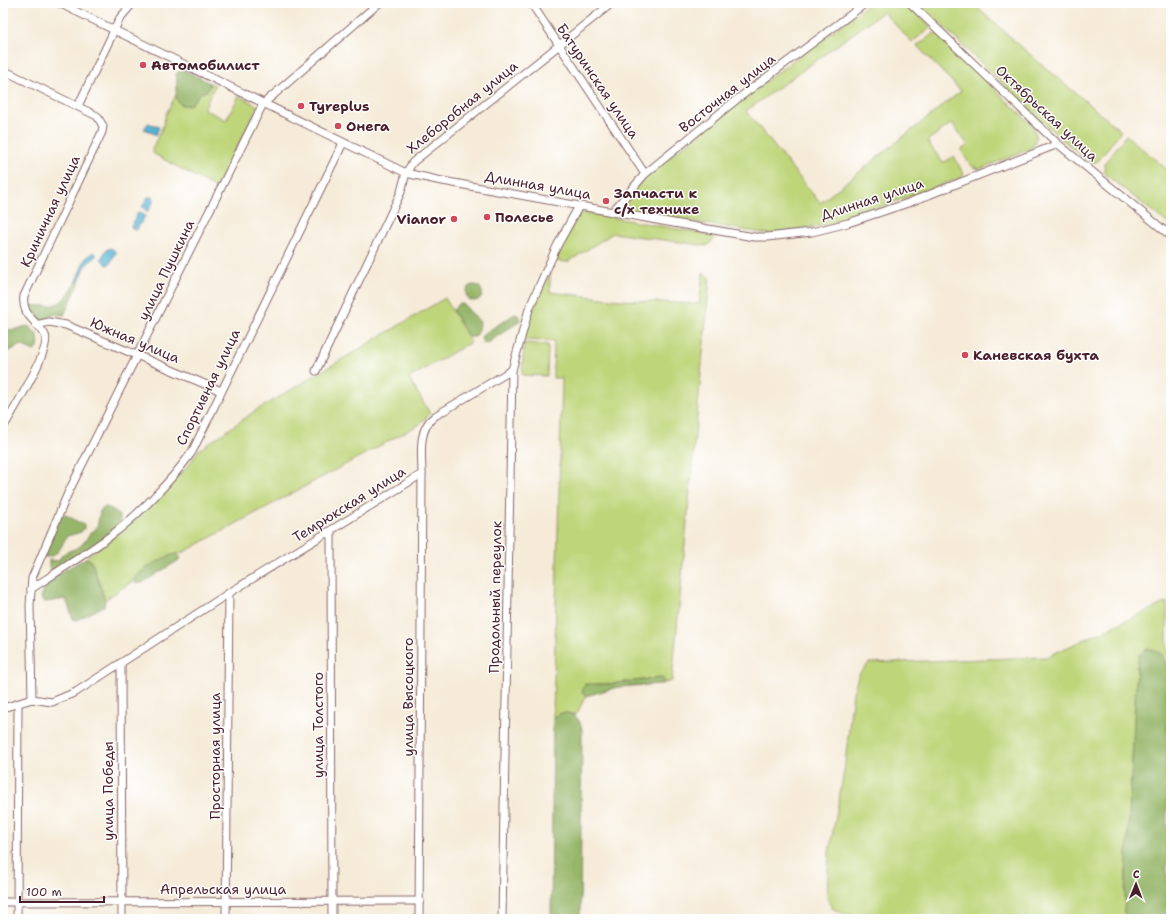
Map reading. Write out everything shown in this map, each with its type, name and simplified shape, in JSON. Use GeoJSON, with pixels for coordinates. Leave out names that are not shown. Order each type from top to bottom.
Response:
{"type":"FeatureCollection","features":[{"type":"Feature","properties":{"kind":"street","name":"Длинная улица"},"geometry":{"type":"LineString","coordinates":[[59,3],[343,143],[406,172],[437,180],[754,237],[812,232],[848,223],[908,203],[1058,144]]}},
{"type":"Feature","properties":{"kind":"street"},"geometry":{"type":"LineString","coordinates":[[3,70],[78,106],[120,18],[133,3]]}},
{"type":"Feature","properties":{"kind":"street","name":"улица Пушкина"},"geometry":{"type":"LineString","coordinates":[[32,698],[30,589],[36,567],[68,494],[263,104],[379,3]]}},
{"type":"Feature","properties":{"kind":"street","name":"Батуринская улица"},"geometry":{"type":"LineString","coordinates":[[531,3],[645,174]]}},
{"type":"Feature","properties":{"kind":"street","name":"Хлеборобная улица"},"geometry":{"type":"LineString","coordinates":[[316,371],[401,192],[406,172],[418,157],[612,3]]}},
{"type":"Feature","properties":{"kind":"street","name":"Восточная улица"},"geometry":{"type":"LineString","coordinates":[[612,212],[645,174],[736,100],[866,3]]}},
{"type":"Feature","properties":{"kind":"street","name":"Октябрьская улица"},"geometry":{"type":"LineString","coordinates":[[910,3],[1058,144],[1171,236]]}},
{"type":"Feature","properties":{"kind":"street","name":"Криничная улица"},"geometry":{"type":"LineString","coordinates":[[3,428],[45,349],[46,344],[45,335],[25,310],[24,296],[102,132],[103,126],[97,116],[78,106]]}},
{"type":"Feature","properties":{"kind":"street","name":"Спортивная улица"},"geometry":{"type":"LineString","coordinates":[[30,589],[110,537],[169,479],[192,452],[343,143]]}},
{"type":"Feature","properties":{"kind":"street"},"geometry":{"type":"LineString","coordinates":[[512,370],[529,309],[557,246],[579,206]]}},
{"type":"Feature","properties":{"kind":"street","name":"Южная улица"},"geometry":{"type":"LineString","coordinates":[[36,325],[49,322],[66,325],[221,391]]}},
{"type":"Feature","properties":{"kind":"street","name":"Темрюкская улица"},"geometry":{"type":"LineString","coordinates":[[32,698],[43,702],[59,700],[121,664],[229,593],[422,474],[422,435],[427,422],[512,370]]}},
{"type":"Feature","properties":{"kind":"street","name":"Продольный переулок"},"geometry":{"type":"LineString","coordinates":[[502,919],[512,370]]}},
{"type":"Feature","properties":{"kind":"street","name":"улица Высоцкого"},"geometry":{"type":"LineString","coordinates":[[419,919],[422,474]]}},
{"type":"Feature","properties":{"kind":"street","name":"улица Толстого"},"geometry":{"type":"LineString","coordinates":[[330,531],[332,919]]}},
{"type":"Feature","properties":{"kind":"street","name":"Просторная улица"},"geometry":{"type":"LineString","coordinates":[[226,919],[229,593]]}},
{"type":"Feature","properties":{"kind":"street","name":"улица Победы"},"geometry":{"type":"LineString","coordinates":[[121,664],[122,919]]}},
{"type":"Feature","properties":{"kind":"street"},"geometry":{"type":"LineString","coordinates":[[3,708],[32,698]]}},
{"type":"Feature","properties":{"kind":"street"},"geometry":{"type":"LineString","coordinates":[[18,704],[18,919]]}},
{"type":"Feature","properties":{"kind":"street","name":"Апрельская улица"},"geometry":{"type":"LineString","coordinates":[[3,902],[227,903],[420,901]]}},
{"type":"Feature","properties":{"kind":"green space"},"geometry":{"type":"Polygon","coordinates":[[[870,3],[905,3],[930,26],[929,29],[912,42],[883,12],[746,111],[820,203],[961,91],[917,46],[934,33],[937,34],[1029,122],[1034,129],[1036,136],[1033,146],[1030,149],[980,169],[976,168],[971,165],[961,150],[968,145],[952,123],[927,141],[943,163],[954,156],[964,175],[961,178],[852,217],[825,225],[769,234],[624,211],[622,204],[648,174],[738,102],[870,3]]]}},
{"type":"Feature","properties":{"kind":"green space"},"geometry":{"type":"Polygon","coordinates":[[[918,3],[972,3],[1034,58],[1121,131],[1098,161],[1091,163],[1059,137],[918,3]]]}},
{"type":"Feature","properties":{"kind":"green space"},"geometry":{"type":"Polygon","coordinates":[[[182,69],[208,82],[210,86],[207,91],[200,93],[193,102],[187,105],[179,103],[176,96],[176,74],[182,69]]]}},
{"type":"Feature","properties":{"kind":"green space"},"geometry":{"type":"Polygon","coordinates":[[[208,82],[215,85],[204,109],[226,120],[239,96],[258,106],[216,188],[154,154],[152,149],[163,126],[166,114],[176,95],[177,100],[188,105],[192,103],[200,92],[204,91],[210,86],[208,82]]]}},
{"type":"Feature","properties":{"kind":"green space"},"geometry":{"type":"Polygon","coordinates":[[[1126,135],[1171,173],[1171,226],[1105,174],[1104,164],[1126,135]]]}},
{"type":"Feature","properties":{"kind":"green space"},"geometry":{"type":"Polygon","coordinates":[[[581,212],[717,236],[707,246],[613,233],[568,262],[555,261],[578,215],[581,212]]]}},
{"type":"Feature","properties":{"kind":"green space"},"geometry":{"type":"Polygon","coordinates":[[[550,273],[550,292],[620,300],[699,304],[703,273],[710,278],[672,681],[661,684],[664,682],[660,678],[610,684],[596,684],[582,693],[586,696],[576,715],[564,713],[553,718],[562,378],[553,378],[554,341],[524,340],[530,316],[550,273]]]}},
{"type":"Feature","properties":{"kind":"green space"},"geometry":{"type":"Polygon","coordinates":[[[77,281],[79,281],[79,284],[64,315],[53,314],[47,319],[36,321],[29,312],[28,307],[31,305],[47,306],[58,303],[63,300],[77,281]]]}},
{"type":"Feature","properties":{"kind":"green space"},"geometry":{"type":"Polygon","coordinates":[[[474,285],[481,290],[482,293],[477,300],[474,301],[467,296],[466,293],[471,286],[474,285]]]}},
{"type":"Feature","properties":{"kind":"green space"},"geometry":{"type":"Polygon","coordinates":[[[445,298],[471,342],[409,378],[430,414],[420,424],[182,553],[172,555],[136,576],[134,580],[105,600],[93,565],[89,559],[84,559],[131,523],[150,506],[187,467],[199,450],[255,411],[445,298]]]}},
{"type":"Feature","properties":{"kind":"green space"},"geometry":{"type":"Polygon","coordinates":[[[458,304],[463,304],[480,322],[479,330],[475,337],[468,337],[453,311],[458,304]]]}},
{"type":"Feature","properties":{"kind":"green space"},"geometry":{"type":"Polygon","coordinates":[[[515,314],[519,316],[520,320],[517,323],[486,344],[483,343],[481,337],[485,333],[515,314]]]}},
{"type":"Feature","properties":{"kind":"green space"},"geometry":{"type":"Polygon","coordinates":[[[3,326],[9,330],[12,330],[28,326],[34,330],[37,335],[39,341],[38,348],[34,351],[21,345],[3,354],[3,326]]]}},
{"type":"Feature","properties":{"kind":"green space"},"geometry":{"type":"Polygon","coordinates":[[[524,343],[548,345],[547,376],[522,375],[524,343]]]}},
{"type":"Feature","properties":{"kind":"green space"},"geometry":{"type":"Polygon","coordinates":[[[105,507],[113,510],[120,517],[120,523],[116,528],[105,534],[104,539],[54,570],[51,570],[49,567],[49,560],[59,561],[62,555],[82,545],[91,532],[97,528],[100,511],[105,507]]]}},
{"type":"Feature","properties":{"kind":"green space"},"geometry":{"type":"Polygon","coordinates":[[[64,514],[84,525],[84,528],[81,532],[67,536],[56,553],[49,557],[44,557],[60,516],[64,514]]]}},
{"type":"Feature","properties":{"kind":"green space"},"geometry":{"type":"Polygon","coordinates":[[[176,554],[180,556],[179,560],[142,583],[135,583],[134,580],[146,568],[159,560],[176,554]]]}},
{"type":"Feature","properties":{"kind":"green space"},"geometry":{"type":"Polygon","coordinates":[[[84,559],[89,559],[93,565],[105,600],[104,606],[77,620],[73,619],[66,599],[45,602],[41,599],[46,587],[56,578],[58,574],[84,559]]]}},
{"type":"Feature","properties":{"kind":"green space"},"geometry":{"type":"Polygon","coordinates":[[[1167,602],[1167,668],[1162,654],[1139,655],[1137,666],[1124,912],[1126,919],[891,919],[845,914],[835,910],[830,905],[827,897],[829,853],[844,772],[853,692],[859,674],[869,663],[1046,657],[1167,602]]]}},
{"type":"Feature","properties":{"kind":"green space"},"geometry":{"type":"Polygon","coordinates":[[[1147,649],[1155,650],[1161,654],[1167,668],[1167,919],[1126,919],[1124,912],[1137,666],[1139,655],[1147,649]]]}},
{"type":"Feature","properties":{"kind":"green space"},"geometry":{"type":"Polygon","coordinates":[[[660,678],[664,679],[664,682],[661,684],[618,687],[586,696],[582,693],[585,684],[610,684],[660,678]]]}},
{"type":"Feature","properties":{"kind":"green space"},"geometry":{"type":"Polygon","coordinates":[[[562,713],[575,716],[578,719],[582,729],[580,919],[551,919],[553,718],[562,713]]]}},
{"type":"Feature","properties":{"kind":"water"},"geometry":{"type":"Polygon","coordinates":[[[148,123],[159,127],[156,135],[144,129],[148,123]]]}},
{"type":"Feature","properties":{"kind":"water"},"geometry":{"type":"Polygon","coordinates":[[[148,197],[153,197],[154,200],[147,211],[142,207],[148,197]]]}},
{"type":"Feature","properties":{"kind":"water"},"geometry":{"type":"Polygon","coordinates":[[[138,212],[145,216],[136,231],[131,227],[138,212]]]}},
{"type":"Feature","properties":{"kind":"water"},"geometry":{"type":"Polygon","coordinates":[[[111,248],[116,252],[110,264],[107,265],[101,259],[106,250],[111,248]]]}},
{"type":"Feature","properties":{"kind":"water"},"geometry":{"type":"Polygon","coordinates":[[[93,252],[97,255],[86,265],[79,281],[77,281],[74,285],[85,259],[93,252]]]}},
{"type":"Feature","properties":{"kind":"place","name":"Автомобилист"},"geometry":{"type":"Point","coordinates":[143,65]}},
{"type":"Feature","properties":{"kind":"place","name":"Tyreplus"},"geometry":{"type":"Point","coordinates":[301,106]}},
{"type":"Feature","properties":{"kind":"place","name":"Онега"},"geometry":{"type":"Point","coordinates":[338,126]}},
{"type":"Feature","properties":{"kind":"place","name":"Запчасти к с/х технике"},"geometry":{"type":"Point","coordinates":[606,201]}},
{"type":"Feature","properties":{"kind":"place","name":"Полесье"},"geometry":{"type":"Point","coordinates":[487,217]}},
{"type":"Feature","properties":{"kind":"place","name":"Vianor"},"geometry":{"type":"Point","coordinates":[454,219]}},
{"type":"Feature","properties":{"kind":"place","name":"Каневская бухта"},"geometry":{"type":"Point","coordinates":[965,355]}}]}
